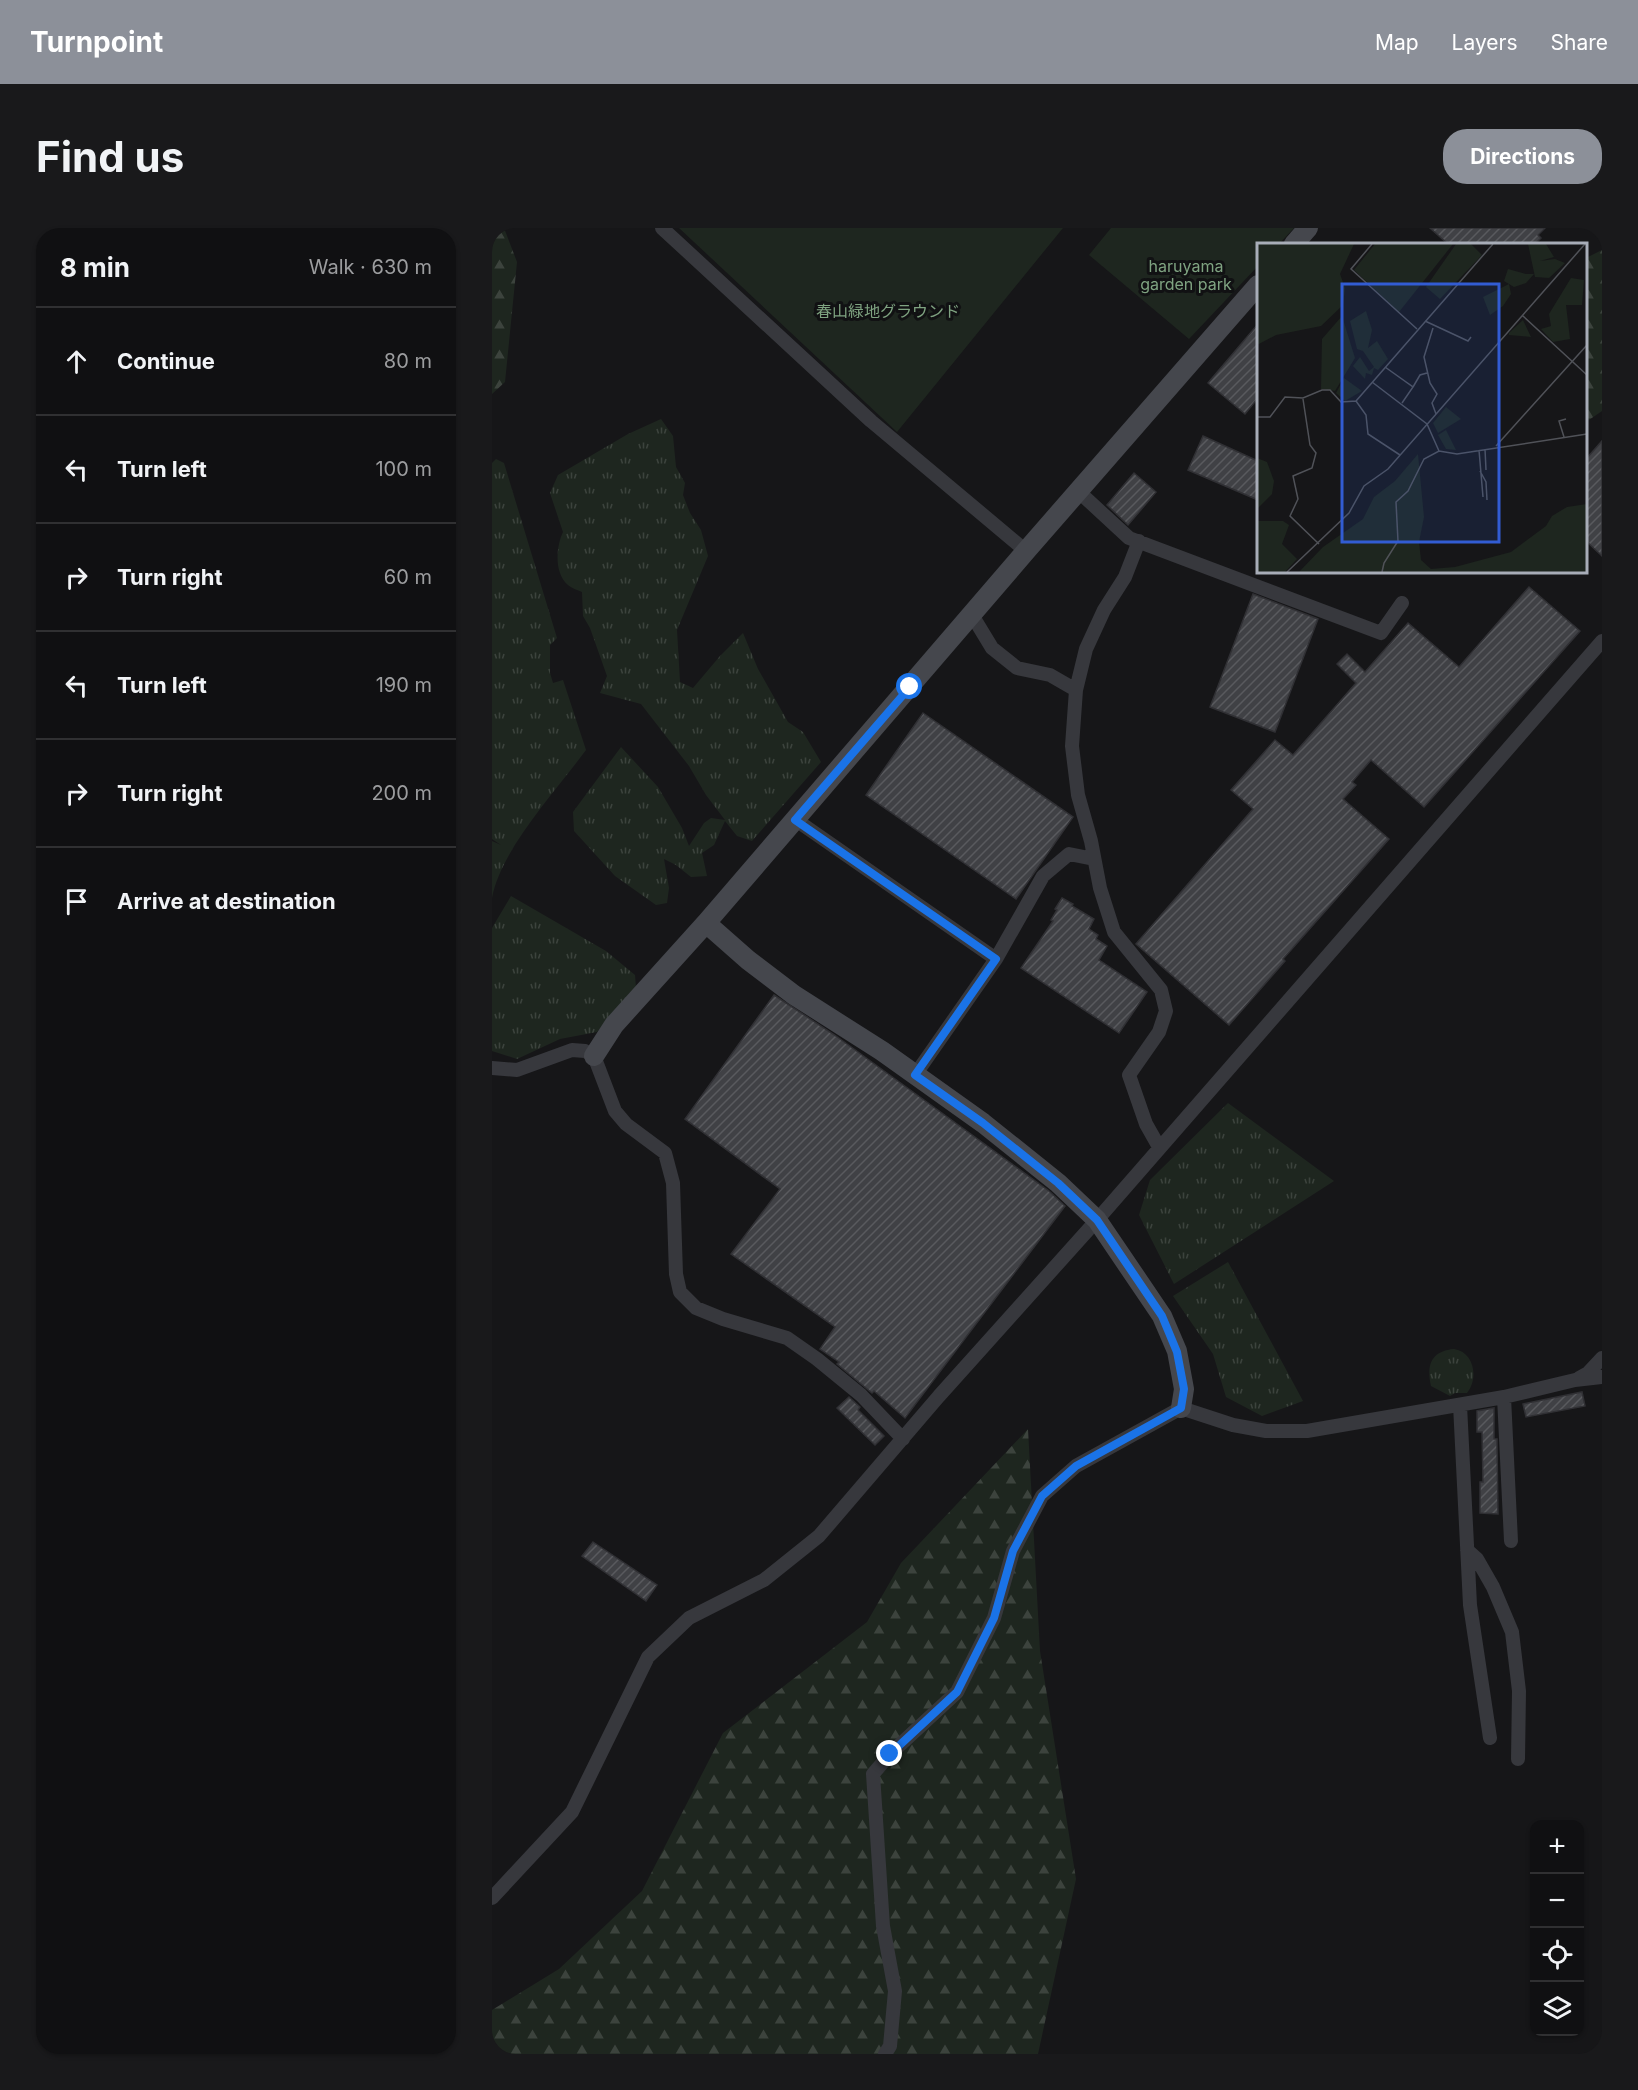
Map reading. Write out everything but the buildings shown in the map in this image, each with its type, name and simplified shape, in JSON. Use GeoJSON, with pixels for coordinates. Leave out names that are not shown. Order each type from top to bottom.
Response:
{"type":"FeatureCollection","features":[{"type":"Feature","properties":{"kind":"street"},"geometry":{"type":"LineString","coordinates":[[662,228],[871,421],[1026,551]]}},
{"type":"Feature","properties":{"kind":"street"},"geometry":{"type":"LineString","coordinates":[[1295,243],[1308,228]]}},
{"type":"Feature","properties":{"kind":"street"},"geometry":{"type":"LineString","coordinates":[[594,1056],[614,1025],[706,923],[1257,286]]}},
{"type":"Feature","properties":{"kind":"street"},"geometry":{"type":"LineString","coordinates":[[1078,491],[1129,538],[1381,633],[1402,603]]}},
{"type":"Feature","properties":{"kind":"street"},"geometry":{"type":"LineString","coordinates":[[1139,541],[1125,578],[1104,610],[1086,649],[1076,690],[1072,746],[1078,795],[1095,859],[1100,888],[1114,932],[1161,990],[1166,1011],[1159,1032],[1129,1075],[1146,1124],[1159,1148]]}},
{"type":"Feature","properties":{"kind":"street"},"geometry":{"type":"LineString","coordinates":[[972,615],[992,648],[1017,668],[1050,675],[1076,690]]}},
{"type":"Feature","properties":{"kind":"street"},"geometry":{"type":"LineString","coordinates":[[492,1898],[572,1812],[648,1657],[689,1618],[764,1580],[819,1536],[1602,641]]}},
{"type":"Feature","properties":{"kind":"street"},"geometry":{"type":"LineString","coordinates":[[795,820],[996,959]]}},
{"type":"Feature","properties":{"kind":"street"},"geometry":{"type":"LineString","coordinates":[[915,1075],[996,959],[1043,876],[1069,854],[1095,859]]}},
{"type":"Feature","properties":{"kind":"street"},"geometry":{"type":"LineString","coordinates":[[706,923],[748,960],[794,995],[882,1051],[983,1123],[1058,1183],[1097,1220],[1162,1316],[1177,1352],[1184,1389],[1181,1408]]}},
{"type":"Feature","properties":{"kind":"street"},"geometry":{"type":"LineString","coordinates":[[492,1068],[517,1070],[572,1050],[585,1051],[594,1056],[615,1111],[626,1124],[665,1153],[672,1183],[676,1274],[680,1292],[696,1308],[723,1319],[787,1338],[861,1395],[903,1438]]}},
{"type":"Feature","properties":{"kind":"street"},"geometry":{"type":"LineString","coordinates":[[1575,1380],[1588,1373],[1602,1358]]}},
{"type":"Feature","properties":{"kind":"street"},"geometry":{"type":"LineString","coordinates":[[885,2054],[890,2046],[895,1991],[883,1926],[873,1774],[890,1754],[957,1692],[994,1618],[1013,1551],[1042,1496],[1076,1466],[1181,1408],[1233,1425],[1266,1431],[1307,1431],[1504,1397],[1575,1380],[1602,1377]]}},
{"type":"Feature","properties":{"kind":"street"},"geometry":{"type":"LineString","coordinates":[[1504,1397],[1511,1541]]}},
{"type":"Feature","properties":{"kind":"street"},"geometry":{"type":"LineString","coordinates":[[1460,1405],[1470,1605],[1490,1738]]}},
{"type":"Feature","properties":{"kind":"street"},"geometry":{"type":"LineString","coordinates":[[1467,1550],[1477,1559],[1493,1587],[1512,1632],[1519,1691],[1518,1759]]}},
{"type":"Feature","properties":{"kind":"green space"},"geometry":{"type":"Polygon","coordinates":[[[492,228],[504,228],[517,262],[505,382],[492,394],[492,228]]]}},
{"type":"Feature","properties":{"kind":"green space","name":"春山緑地グラウンド"},"geometry":{"type":"Polygon","coordinates":[[[679,228],[1063,228],[897,432],[679,228]]]}},
{"type":"Feature","properties":{"kind":"green space","name":"haruyama garden park"},"geometry":{"type":"Polygon","coordinates":[[[1111,228],[1294,228],[1280,243],[1257,243],[1257,267],[1189,339],[1089,255],[1111,228]]]}},
{"type":"Feature","properties":{"kind":"green space"},"geometry":{"type":"Polygon","coordinates":[[[1602,250],[1602,411],[1587,421],[1587,258],[1602,250]]]}},
{"type":"Feature","properties":{"kind":"green space"},"geometry":{"type":"Polygon","coordinates":[[[661,419],[673,436],[676,467],[685,483],[683,495],[690,513],[701,530],[708,556],[677,630],[680,682],[693,688],[743,633],[758,669],[788,722],[803,732],[821,762],[752,841],[737,836],[725,821],[714,845],[702,853],[707,876],[691,877],[664,859],[669,888],[667,903],[656,905],[615,876],[574,831],[573,812],[621,747],[658,787],[682,828],[689,846],[704,823],[711,818],[725,820],[706,795],[689,766],[641,704],[600,693],[607,676],[590,628],[583,616],[582,592],[568,585],[560,574],[558,552],[563,532],[550,493],[558,475],[628,434],[661,419]]]}},
{"type":"Feature","properties":{"kind":"green space"},"geometry":{"type":"Polygon","coordinates":[[[496,459],[504,463],[557,638],[550,645],[550,673],[553,683],[563,680],[586,750],[518,840],[497,879],[492,898],[492,841],[501,845],[492,839],[492,463],[496,459]]]}},
{"type":"Feature","properties":{"kind":"green space"},"geometry":{"type":"Polygon","coordinates":[[[511,896],[606,951],[635,975],[636,988],[597,1032],[560,1039],[517,1059],[492,1051],[492,928],[511,896]]]}},
{"type":"Feature","properties":{"kind":"green space"},"geometry":{"type":"Polygon","coordinates":[[[1228,1103],[1334,1181],[1174,1284],[1139,1215],[1150,1180],[1228,1103]]]}},
{"type":"Feature","properties":{"kind":"green space"},"geometry":{"type":"Polygon","coordinates":[[[1228,1262],[1303,1401],[1262,1416],[1226,1397],[1213,1354],[1173,1296],[1228,1262]]]}},
{"type":"Feature","properties":{"kind":"green space"},"geometry":{"type":"Polygon","coordinates":[[[1446,1350],[1461,1351],[1470,1360],[1473,1367],[1473,1380],[1467,1393],[1455,1393],[1450,1396],[1431,1386],[1429,1371],[1432,1360],[1436,1356],[1446,1350]]]}},
{"type":"Feature","properties":{"kind":"green space"},"geometry":{"type":"Polygon","coordinates":[[[1028,1429],[1040,1651],[1076,1879],[1038,2054],[492,2054],[492,2010],[559,1969],[642,1891],[723,1733],[867,1622],[901,1563],[1028,1429]]]}},
{"type":"Feature","properties":{"kind":"route"},"geometry":{"type":"LineString","coordinates":[[890,1754],[957,1692],[994,1618],[1013,1551],[1042,1496],[1076,1466],[1181,1408],[1184,1389],[1177,1352],[1162,1316],[1117,1246],[1097,1220],[1058,1183],[983,1123],[915,1075],[996,959],[795,820],[910,687]]}}]}
